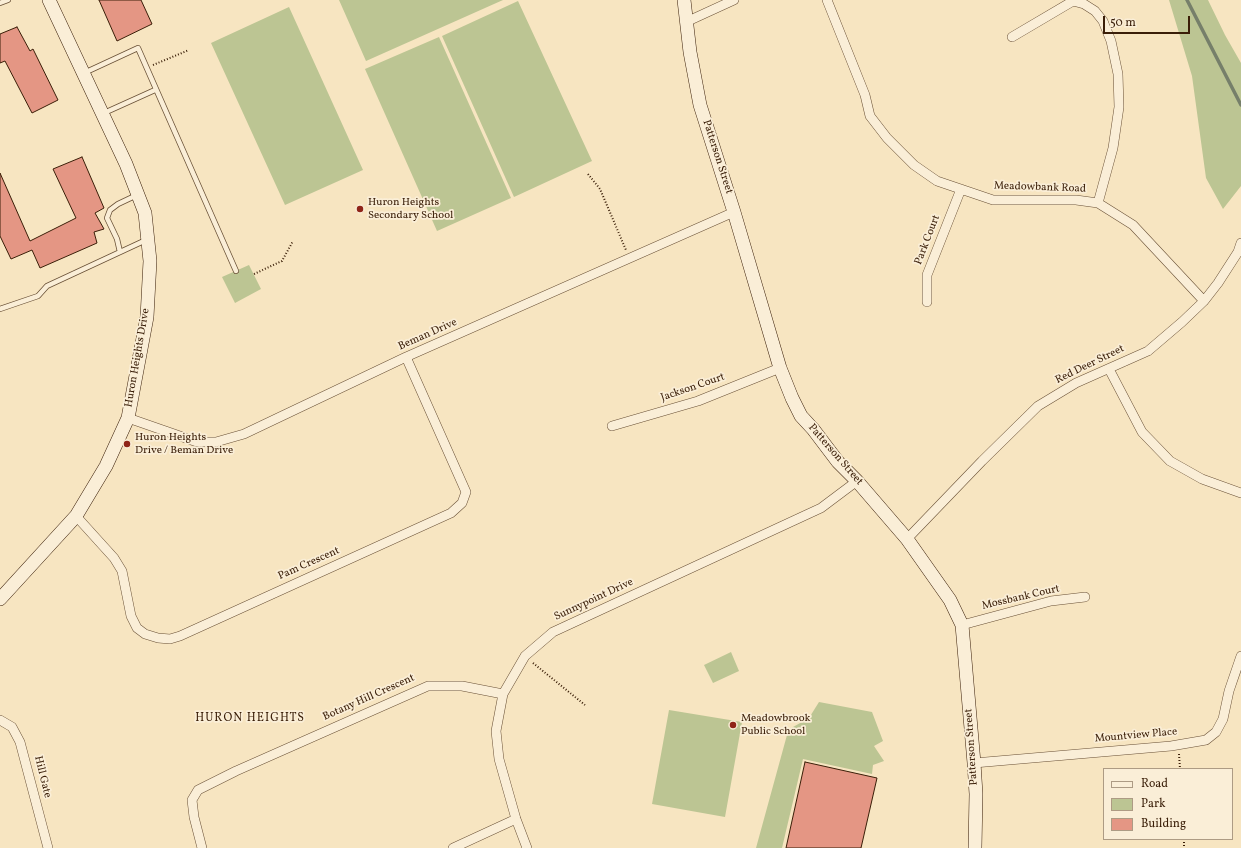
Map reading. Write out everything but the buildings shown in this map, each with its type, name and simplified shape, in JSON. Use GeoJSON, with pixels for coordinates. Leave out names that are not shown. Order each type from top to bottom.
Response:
{"type":"FeatureCollection","features":[{"type":"Feature","properties":{"kind":"street","name":"Huron Heights Drive"},"geometry":{"type":"LineString","coordinates":[[0,599],[76,516],[106,466],[128,418],[147,317],[150,261],[145,213],[126,164],[49,0]]}},
{"type":"Feature","properties":{"kind":"street","name":"Patterson Street"},"geometry":{"type":"LineString","coordinates":[[684,0],[690,52],[700,105],[734,212],[780,368],[801,416],[813,429],[838,462],[857,481],[907,539],[950,600],[962,625],[976,794],[975,848]]}},
{"type":"Feature","properties":{"kind":"street"},"geometry":{"type":"LineString","coordinates":[[686,22],[734,0]]}},
{"type":"Feature","properties":{"kind":"street","name":"Meadowbank Road"},"geometry":{"type":"LineString","coordinates":[[827,0],[865,95],[870,116],[887,138],[914,165],[937,181],[993,200],[1076,200],[1098,203],[1133,226],[1204,301]]}},
{"type":"Feature","properties":{"kind":"street"},"geometry":{"type":"LineString","coordinates":[[1012,38],[1073,1],[1084,4],[1095,11],[1103,21],[1111,41],[1118,74],[1119,107],[1113,148],[1098,203]]}},
{"type":"Feature","properties":{"kind":"street","name":"Park Court"},"geometry":{"type":"LineString","coordinates":[[927,302],[927,275],[961,189]]}},
{"type":"Feature","properties":{"kind":"street","name":"Beman Drive"},"geometry":{"type":"LineString","coordinates":[[128,418],[197,442],[216,442],[244,434],[406,357],[734,212]]}},
{"type":"Feature","properties":{"kind":"street","name":"Red Deer Street"},"geometry":{"type":"LineString","coordinates":[[907,539],[982,461],[1038,406],[1076,383],[1148,351],[1182,322],[1204,301],[1222,277],[1238,252],[1241,243]]}},
{"type":"Feature","properties":{"kind":"street","name":"Pam Crescent"},"geometry":{"type":"LineString","coordinates":[[76,516],[114,558],[122,571],[131,616],[137,628],[145,634],[158,638],[170,638],[180,636],[451,513],[462,503],[466,492],[406,357]]}},
{"type":"Feature","properties":{"kind":"street","name":"Jackson Court"},"geometry":{"type":"LineString","coordinates":[[612,426],[698,401],[780,368]]}},
{"type":"Feature","properties":{"kind":"street"},"geometry":{"type":"LineString","coordinates":[[1109,369],[1142,432],[1170,461],[1202,479],[1241,493]]}},
{"type":"Feature","properties":{"kind":"street","name":"Sunnypoint Drive"},"geometry":{"type":"LineString","coordinates":[[527,848],[516,819],[499,759],[496,731],[503,694],[525,656],[553,632],[821,508],[857,481]]}},
{"type":"Feature","properties":{"kind":"street","name":"Mossbank Court"},"geometry":{"type":"LineString","coordinates":[[962,625],[1051,601],[1085,597]]}},
{"type":"Feature","properties":{"kind":"street","name":"Mountview Place"},"geometry":{"type":"LineString","coordinates":[[974,763],[1178,745],[1206,740],[1216,732],[1223,719],[1229,691],[1241,656]]}},
{"type":"Feature","properties":{"kind":"street","name":"Botany Hill Crescent"},"geometry":{"type":"LineString","coordinates":[[202,848],[194,817],[192,800],[198,790],[236,771],[428,686],[462,686],[503,694]]}},
{"type":"Feature","properties":{"kind":"street","name":"Hill Gate"},"geometry":{"type":"LineString","coordinates":[[0,720],[12,727],[20,742],[48,848]]}},
{"type":"Feature","properties":{"kind":"street"},"geometry":{"type":"LineString","coordinates":[[452,848],[516,819]]}},
{"type":"Feature","properties":{"kind":"lane"},"geometry":{"type":"LineString","coordinates":[[0,4],[8,0]]}},
{"type":"Feature","properties":{"kind":"lane"},"geometry":{"type":"LineString","coordinates":[[83,74],[138,48],[155,90],[236,271]]}},
{"type":"Feature","properties":{"kind":"lane"},"geometry":{"type":"LineString","coordinates":[[102,114],[155,90]]}},
{"type":"Feature","properties":{"kind":"lane"},"geometry":{"type":"LineString","coordinates":[[120,252],[117,239],[107,218],[110,210],[118,204],[137,195]]}},
{"type":"Feature","properties":{"kind":"lane"},"geometry":{"type":"LineString","coordinates":[[0,310],[38,296],[47,286],[148,240]]}},
{"type":"Feature","properties":{"kind":"path"},"geometry":{"type":"LineString","coordinates":[[164,61],[189,50]]}},
{"type":"Feature","properties":{"kind":"path"},"geometry":{"type":"LineString","coordinates":[[588,174],[600,188],[630,258]]}},
{"type":"Feature","properties":{"kind":"path"},"geometry":{"type":"LineString","coordinates":[[254,274],[282,261],[293,241]]}},
{"type":"Feature","properties":{"kind":"path"},"geometry":{"type":"LineString","coordinates":[[525,656],[585,705]]}},
{"type":"Feature","properties":{"kind":"path"},"geometry":{"type":"LineString","coordinates":[[1178,745],[1180,768]]}},
{"type":"Feature","properties":{"kind":"green space"},"geometry":{"type":"Polygon","coordinates":[[[339,0],[503,0],[366,61],[339,0]]]}},
{"type":"Feature","properties":{"kind":"green space"},"geometry":{"type":"Polygon","coordinates":[[[1169,0],[1208,0],[1241,63],[1241,186],[1223,209],[1206,178],[1192,76],[1169,0]]]}},
{"type":"Feature","properties":{"kind":"green space"},"geometry":{"type":"Polygon","coordinates":[[[518,1],[592,161],[514,197],[442,36],[518,1]]]}},
{"type":"Feature","properties":{"kind":"green space"},"geometry":{"type":"Polygon","coordinates":[[[289,7],[363,170],[285,205],[211,43],[289,7]]]}},
{"type":"Feature","properties":{"kind":"green space"},"geometry":{"type":"Polygon","coordinates":[[[439,37],[511,198],[437,231],[365,69],[439,37]]]}},
{"type":"Feature","properties":{"kind":"green space"},"geometry":{"type":"Polygon","coordinates":[[[249,265],[261,289],[235,303],[222,277],[249,265]]]}},
{"type":"Feature","properties":{"kind":"green space"},"geometry":{"type":"Polygon","coordinates":[[[731,652],[739,671],[713,683],[704,665],[731,652]]]}},
{"type":"Feature","properties":{"kind":"green space"},"geometry":{"type":"Polygon","coordinates":[[[819,702],[872,712],[883,741],[874,746],[884,761],[873,765],[872,774],[803,759],[782,848],[756,848],[787,735],[793,727],[809,718],[819,702]]]}},
{"type":"Feature","properties":{"kind":"green space"},"geometry":{"type":"Polygon","coordinates":[[[669,710],[742,722],[725,817],[652,804],[669,710]]]}},
{"type":"Feature","properties":{"kind":"waterway"},"geometry":{"type":"LineString","coordinates":[[1187,0],[1241,105]]}},
{"type":"Feature","properties":{"kind":"place","name":"Huron Heights Secondary School"},"geometry":{"type":"Point","coordinates":[360,209]}},
{"type":"Feature","properties":{"kind":"place","name":"Huron Heights Drive / Beman Drive"},"geometry":{"type":"Point","coordinates":[127,444]}},
{"type":"Feature","properties":{"kind":"place","name":"Meadowbrook Public School"},"geometry":{"type":"Point","coordinates":[733,725]}},
{"type":"Feature","properties":{"kind":"district","name":"HURON HEIGHTS"},"geometry":{"type":"Point","coordinates":[250,719]}}]}
